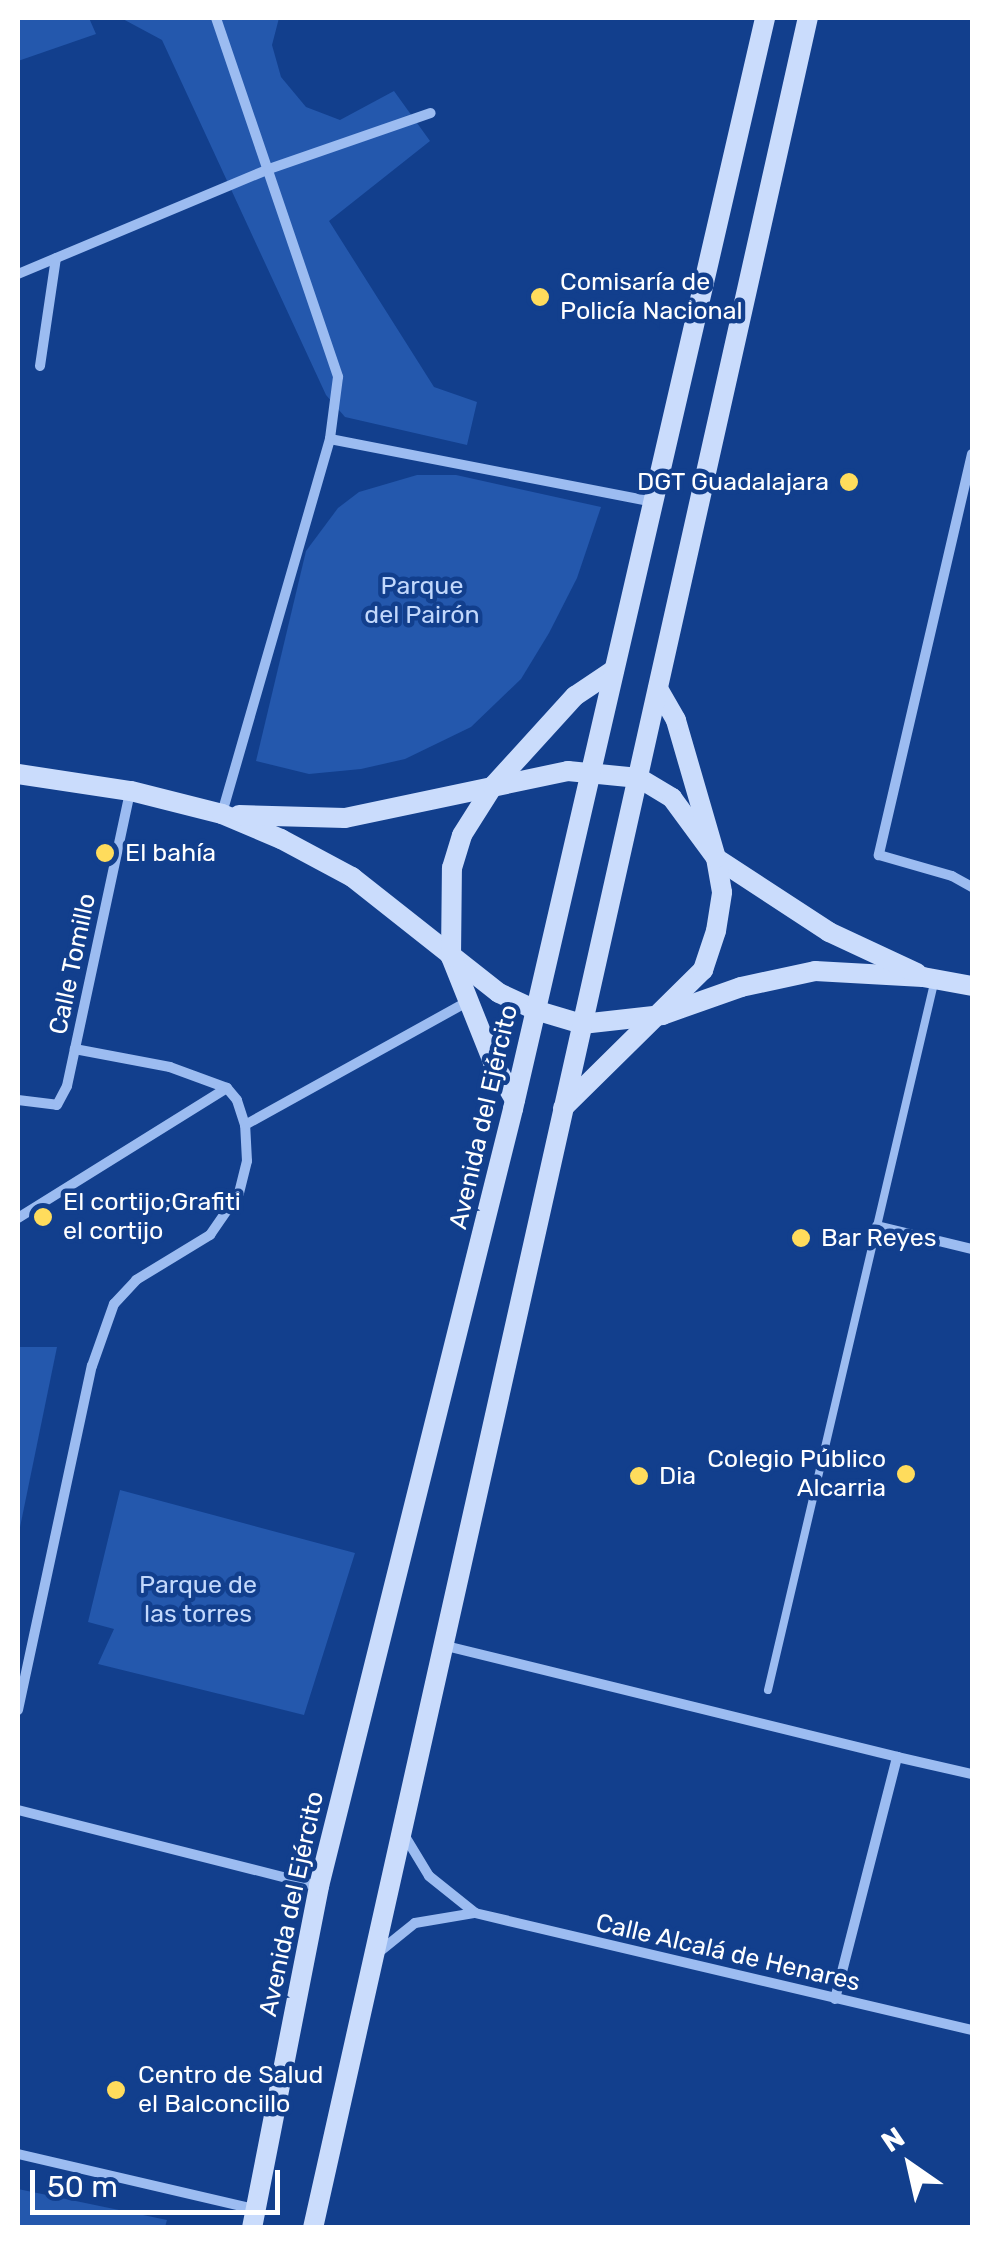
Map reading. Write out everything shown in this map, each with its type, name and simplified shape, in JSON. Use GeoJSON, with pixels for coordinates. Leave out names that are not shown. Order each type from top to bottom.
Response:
{"type":"FeatureCollection","features":[{"type":"Feature","properties":{"kind":"main road","name":"Avenida del Ejército"},"geometry":{"type":"LineString","coordinates":[[254,2218],[319,1886],[515,1100],[765,18]]}},
{"type":"Feature","properties":{"kind":"main road"},"geometry":{"type":"LineString","coordinates":[[313,2228],[808,18]]}},
{"type":"Feature","properties":{"kind":"main road"},"geometry":{"type":"LineString","coordinates":[[515,1100],[466,1002],[450,956],[452,868],[462,835],[493,786],[575,696],[614,670]]}},
{"type":"Feature","properties":{"kind":"main road"},"geometry":{"type":"LineString","coordinates":[[562,1110],[662,1015],[703,970],[712,944],[722,892],[716,858],[676,720],[658,689]]}},
{"type":"Feature","properties":{"kind":"main road"},"geometry":{"type":"LineString","coordinates":[[222,814],[345,818],[531,775],[593,772],[639,778],[672,798],[716,858],[829,932],[929,978]]}},
{"type":"Feature","properties":{"kind":"main road"},"geometry":{"type":"LineString","coordinates":[[18,774],[130,791],[222,814],[352,876],[482,983],[535,1010],[582,1024],[613,1024],[662,1015],[741,987],[815,971],[929,978],[972,986]]}},
{"type":"Feature","properties":{"kind":"street"},"geometry":{"type":"LineString","coordinates":[[216,18],[338,377],[330,439],[222,814]]}},
{"type":"Feature","properties":{"kind":"street"},"geometry":{"type":"LineString","coordinates":[[18,274],[269,169],[431,113]]}},
{"type":"Feature","properties":{"kind":"street"},"geometry":{"type":"LineString","coordinates":[[40,366],[56,258]]}},
{"type":"Feature","properties":{"kind":"street"},"geometry":{"type":"LineString","coordinates":[[330,439],[654,502]]}},
{"type":"Feature","properties":{"kind":"street"},"geometry":{"type":"LineString","coordinates":[[972,454],[879,855],[952,876],[972,887]]}},
{"type":"Feature","properties":{"kind":"street","name":"Calle Tomillo"},"geometry":{"type":"LineString","coordinates":[[18,1100],[57,1104],[67,1086],[130,791]]}},
{"type":"Feature","properties":{"kind":"street"},"geometry":{"type":"LineString","coordinates":[[245,1125],[466,1002]]}},
{"type":"Feature","properties":{"kind":"street"},"geometry":{"type":"LineString","coordinates":[[18,1710],[92,1366],[114,1304],[136,1280],[174,1260],[227,1216],[248,1162],[238,1100],[227,1088],[170,1067],[75,1049]]}},
{"type":"Feature","properties":{"kind":"street"},"geometry":{"type":"LineString","coordinates":[[18,1218],[227,1088]]}},
{"type":"Feature","properties":{"kind":"street"},"geometry":{"type":"LineString","coordinates":[[877,1226],[972,1248]]}},
{"type":"Feature","properties":{"kind":"street"},"geometry":{"type":"LineString","coordinates":[[442,1646],[972,1774]]}},
{"type":"Feature","properties":{"kind":"street"},"geometry":{"type":"LineString","coordinates":[[835,1999],[897,1757]]}},
{"type":"Feature","properties":{"kind":"street"},"geometry":{"type":"LineString","coordinates":[[18,1810],[319,1886]]}},
{"type":"Feature","properties":{"kind":"street","name":"Calle Alcalá de Henares"},"geometry":{"type":"LineString","coordinates":[[401,1829],[429,1876],[474,1912]]}},
{"type":"Feature","properties":{"kind":"street","name":"Calle Alcalá de Henares"},"geometry":{"type":"LineString","coordinates":[[371,1964],[386,1942],[415,1922],[474,1912],[972,2030]]}},
{"type":"Feature","properties":{"kind":"street"},"geometry":{"type":"LineString","coordinates":[[18,2154],[254,2218]]}},
{"type":"Feature","properties":{"kind":"lane"},"geometry":{"type":"LineString","coordinates":[[768,1690],[877,1226],[929,978]]}},
{"type":"Feature","properties":{"kind":"green space"},"geometry":{"type":"Polygon","coordinates":[[[18,18],[89,18],[96,34],[18,61],[18,18]]]}},
{"type":"Feature","properties":{"kind":"green space"},"geometry":{"type":"Polygon","coordinates":[[[121,18],[279,18],[272,45],[281,77],[306,107],[340,120],[394,91],[430,141],[329,221],[434,387],[477,402],[467,445],[345,417],[326,395],[162,40],[121,18]]]}},
{"type":"Feature","properties":{"kind":"green space","name":"Parque del Pairón"},"geometry":{"type":"Polygon","coordinates":[[[417,475],[456,475],[601,507],[577,578],[549,633],[521,679],[471,727],[405,759],[361,769],[309,774],[256,761],[306,551],[338,508],[359,492],[417,475]]]}},
{"type":"Feature","properties":{"kind":"green space"},"geometry":{"type":"Polygon","coordinates":[[[18,1347],[57,1347],[18,1537],[18,1347]]]}},
{"type":"Feature","properties":{"kind":"green space","name":"Parque de las torres"},"geometry":{"type":"Polygon","coordinates":[[[120,1490],[355,1553],[304,1715],[98,1664],[114,1629],[88,1622],[120,1490]]]}},
{"type":"Feature","properties":{"kind":"green space"},"geometry":{"type":"Polygon","coordinates":[[[18,2189],[167,2220],[165,2227],[18,2227],[18,2189]]]}},
{"type":"Feature","properties":{"kind":"place","name":"Comisaría de Policía Nacional"},"geometry":{"type":"Point","coordinates":[540,297]}},
{"type":"Feature","properties":{"kind":"place","name":"DGT Guadalajara"},"geometry":{"type":"Point","coordinates":[849,482]}},
{"type":"Feature","properties":{"kind":"place","name":"El bahía"},"geometry":{"type":"Point","coordinates":[105,853]}},
{"type":"Feature","properties":{"kind":"place","name":"El cortijo;Grafiti el cortijo"},"geometry":{"type":"Point","coordinates":[43,1217]}},
{"type":"Feature","properties":{"kind":"place","name":"Bar Reyes"},"geometry":{"type":"Point","coordinates":[801,1238]}},
{"type":"Feature","properties":{"kind":"place","name":"Colegio Público Alcarria"},"geometry":{"type":"Point","coordinates":[906,1474]}},
{"type":"Feature","properties":{"kind":"place","name":"Dia"},"geometry":{"type":"Point","coordinates":[639,1476]}},
{"type":"Feature","properties":{"kind":"place","name":"Centro de Salud el Balconcillo"},"geometry":{"type":"Point","coordinates":[116,2090]}}]}
